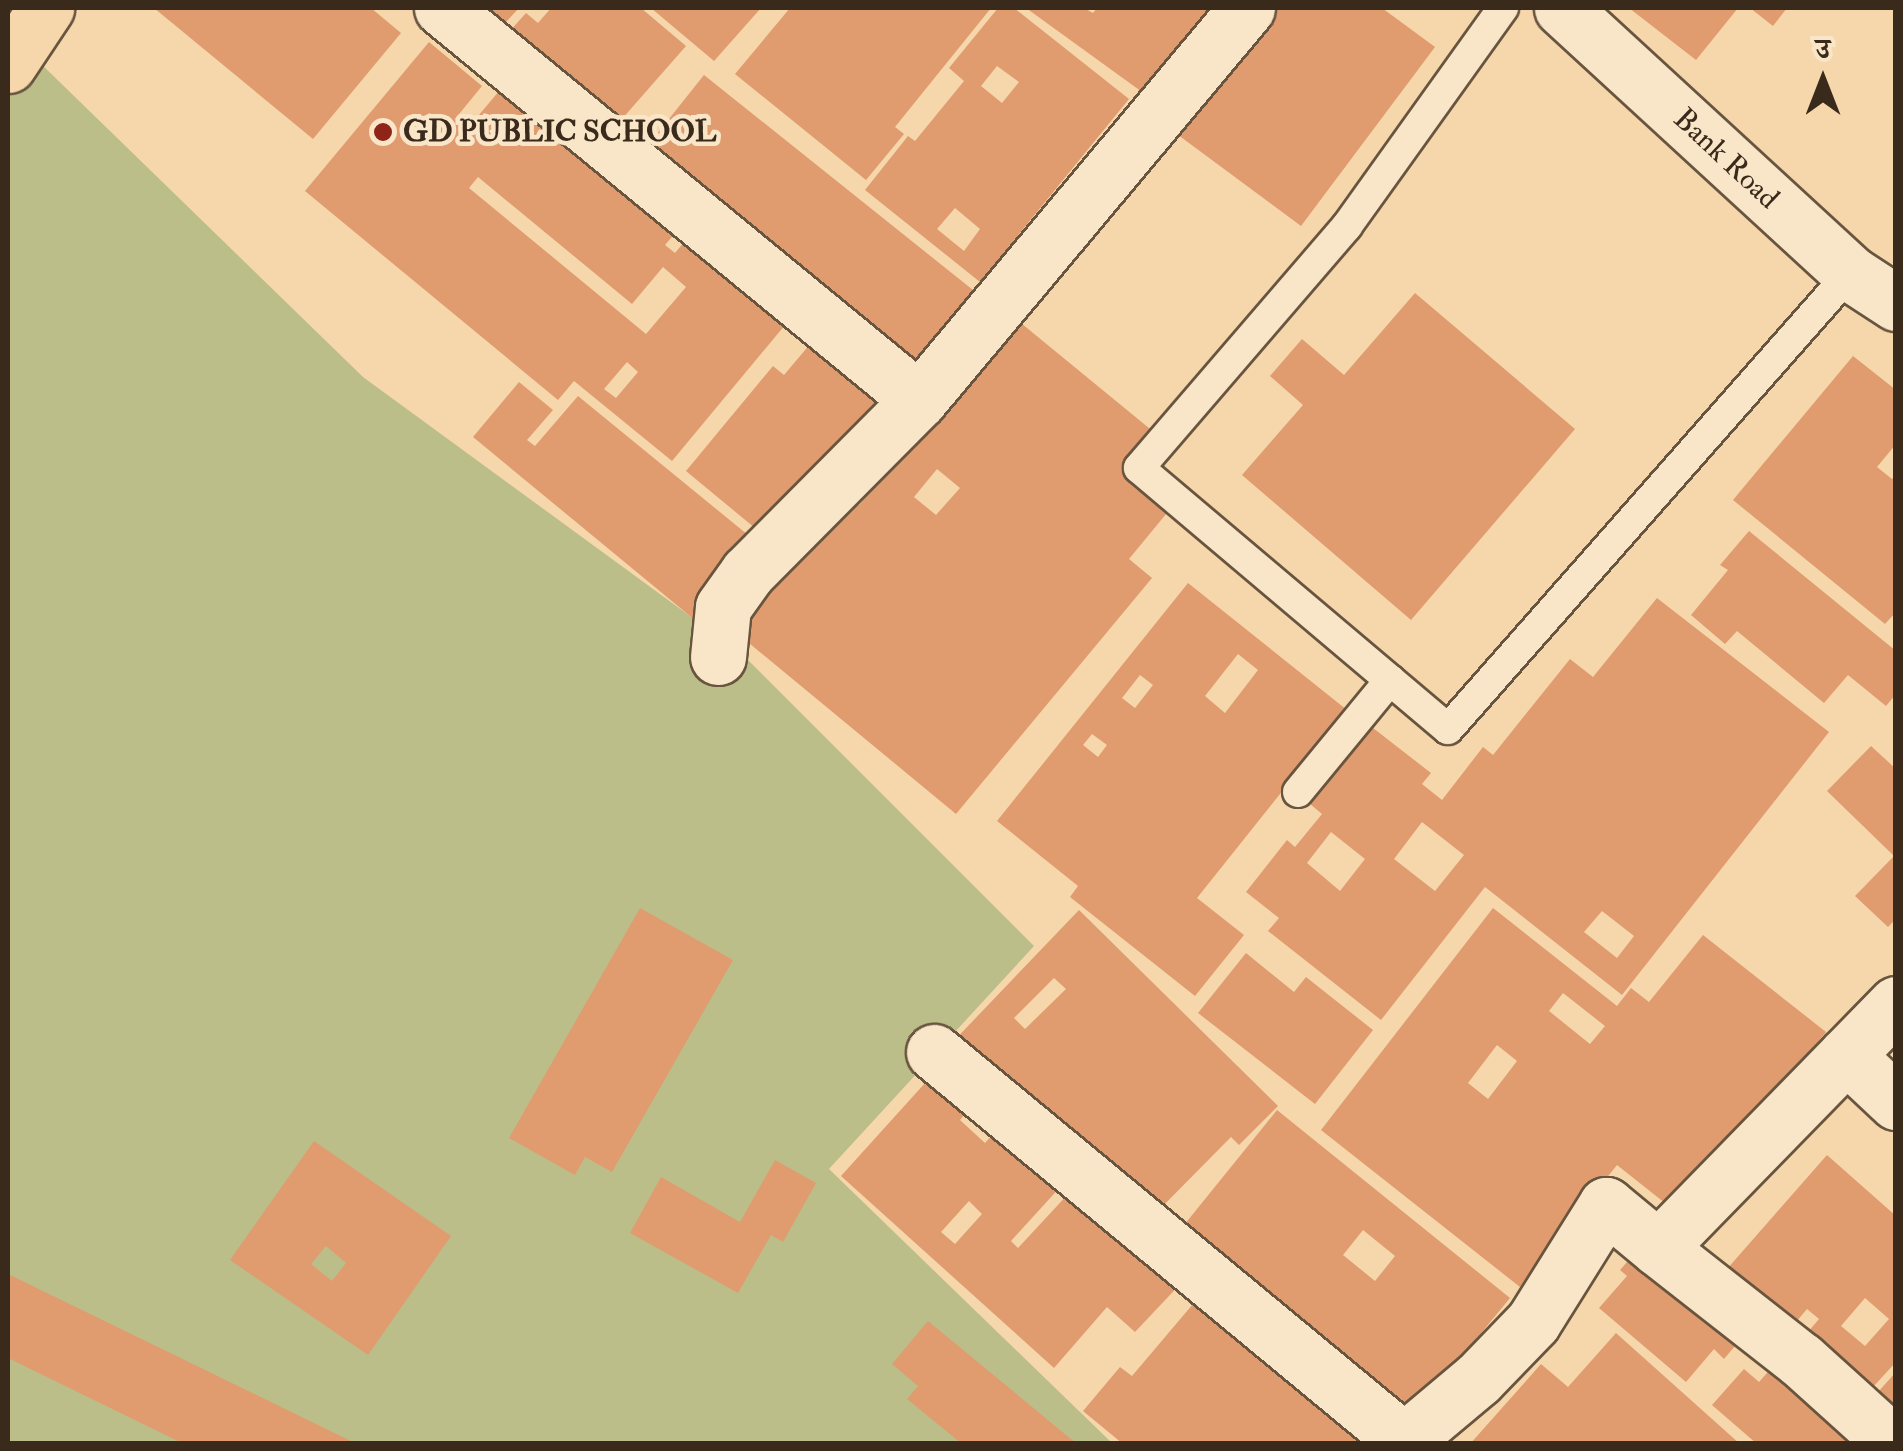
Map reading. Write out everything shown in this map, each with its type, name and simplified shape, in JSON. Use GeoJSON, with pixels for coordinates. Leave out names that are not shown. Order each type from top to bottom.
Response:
{"type":"FeatureCollection","features":[{"type":"Feature","properties":{"kind":"highway"},"geometry":{"type":"LineString","coordinates":[[8,65],[46,8]]}},
{"type":"Feature","properties":{"kind":"street"},"geometry":{"type":"LineString","coordinates":[[442,8],[919,400]]}},
{"type":"Feature","properties":{"kind":"street"},"geometry":{"type":"LineString","coordinates":[[718,657],[723,607],[748,572],[919,400],[1247,8]]}},
{"type":"Feature","properties":{"kind":"street","name":"Bank Road"},"geometry":{"type":"LineString","coordinates":[[1562,8],[1850,273],[1896,303]]}},
{"type":"Feature","properties":{"kind":"street"},"geometry":{"type":"LineString","coordinates":[[1658,1248],[1896,1004]]}},
{"type":"Feature","properties":{"kind":"street"},"geometry":{"type":"LineString","coordinates":[[934,1052],[1404,1441],[1478,1379],[1533,1322],[1606,1205],[1801,1360],[1894,1444]]}},
{"type":"Feature","properties":{"kind":"street"},"geometry":{"type":"LineString","coordinates":[[1846,1055],[1896,1102]]}},
{"type":"Feature","properties":{"kind":"lane"},"geometry":{"type":"LineString","coordinates":[[1503,8],[1347,226],[1139,468],[1448,728],[1850,273]]}},
{"type":"Feature","properties":{"kind":"lane"},"geometry":{"type":"LineString","coordinates":[[1298,792],[1390,680]]}},
{"type":"Feature","properties":{"kind":"green space"},"geometry":{"type":"Polygon","coordinates":[[[37,60],[363,377],[742,654],[1034,946],[829,1169],[1112,1443],[8,1444],[8,90],[37,60]]]}},
{"type":"Feature","properties":{"kind":"building"},"geometry":{"type":"Polygon","coordinates":[[[154,8],[371,8],[401,33],[313,139],[154,8]]]}},
{"type":"Feature","properties":{"kind":"building"},"geometry":{"type":"Polygon","coordinates":[[[461,8],[519,8],[493,36],[461,8]]]}},
{"type":"Feature","properties":{"kind":"building"},"geometry":{"type":"Polygon","coordinates":[[[551,8],[641,8],[686,46],[607,136],[499,43],[526,13],[538,23],[551,8]]]}},
{"type":"Feature","properties":{"kind":"building"},"geometry":{"type":"Polygon","coordinates":[[[651,8],[761,8],[714,61],[651,8]]]}},
{"type":"Feature","properties":{"kind":"building"},"geometry":{"type":"Polygon","coordinates":[[[790,8],[991,8],[895,127],[904,134],[866,180],[735,74],[790,8]]]}},
{"type":"Feature","properties":{"kind":"building"},"geometry":{"type":"Polygon","coordinates":[[[998,8],[1014,8],[1129,99],[980,282],[865,190],[908,136],[915,141],[964,81],[949,68],[998,8]],[[997,66],[981,86],[1002,103],[1019,82],[997,66]],[[955,208],[937,229],[964,251],[980,229],[955,208]]]}},
{"type":"Feature","properties":{"kind":"building"},"geometry":{"type":"Polygon","coordinates":[[[1026,8],[1084,8],[1093,13],[1097,8],[1214,8],[1149,97],[1026,8]]]}},
{"type":"Feature","properties":{"kind":"building"},"geometry":{"type":"Polygon","coordinates":[[[1256,8],[1382,8],[1435,47],[1301,226],[1166,126],[1256,8]]]}},
{"type":"Feature","properties":{"kind":"building"},"geometry":{"type":"Polygon","coordinates":[[[1629,8],[1738,8],[1696,60],[1629,8]]]}},
{"type":"Feature","properties":{"kind":"building"},"geometry":{"type":"Polygon","coordinates":[[[1750,8],[1787,8],[1773,26],[1750,8]]]}},
{"type":"Feature","properties":{"kind":"building"},"geometry":{"type":"Polygon","coordinates":[[[429,42],[482,86],[455,119],[468,128],[515,72],[690,216],[665,245],[675,253],[699,224],[800,307],[672,461],[574,381],[558,400],[305,191],[429,42]],[[478,177],[469,188],[646,334],[686,287],[663,267],[632,304],[478,177]],[[627,362],[604,389],[616,398],[638,372],[627,362]]]}},
{"type":"Feature","properties":{"kind":"building"},"geometry":{"type":"Polygon","coordinates":[[[704,75],[988,302],[920,385],[637,159],[704,75]]]}},
{"type":"Feature","properties":{"kind":"building"},"geometry":{"type":"Polygon","coordinates":[[[1415,293],[1575,429],[1411,620],[1242,475],[1303,405],[1270,376],[1302,339],[1344,375],[1415,293]]]}},
{"type":"Feature","properties":{"kind":"building"},"geometry":{"type":"Polygon","coordinates":[[[1011,315],[1155,433],[1124,470],[1171,508],[1129,559],[1152,578],[956,814],[726,624],[839,488],[859,505],[874,487],[860,475],[1011,315]],[[937,469],[914,497],[936,515],[960,488],[937,469]]]}},
{"type":"Feature","properties":{"kind":"building"},"geometry":{"type":"Polygon","coordinates":[[[822,330],[904,398],[767,538],[686,471],[773,366],[784,375],[822,330]]]}},
{"type":"Feature","properties":{"kind":"building"},"geometry":{"type":"Polygon","coordinates":[[[1853,356],[1896,390],[1896,444],[1877,467],[1892,479],[1896,474],[1896,612],[1885,624],[1733,500],[1853,356]]]}},
{"type":"Feature","properties":{"kind":"building"},"geometry":{"type":"Polygon","coordinates":[[[519,382],[553,410],[527,440],[535,446],[578,396],[759,544],[696,621],[473,437],[519,382]]]}},
{"type":"Feature","properties":{"kind":"building"},"geometry":{"type":"Polygon","coordinates":[[[1749,531],[1896,651],[1896,694],[1886,706],[1848,675],[1824,703],[1737,631],[1725,644],[1691,615],[1728,570],[1720,565],[1749,531]]]}},
{"type":"Feature","properties":{"kind":"building"},"geometry":{"type":"Polygon","coordinates":[[[1188,583],[1347,710],[1197,898],[1244,935],[1195,996],[1070,897],[1078,886],[997,821],[1188,583]],[[1238,654],[1205,696],[1225,713],[1258,670],[1238,654]],[[1140,675],[1122,698],[1135,708],[1153,685],[1140,675]],[[1092,734],[1083,745],[1098,757],[1107,745],[1092,734]]]}},
{"type":"Feature","properties":{"kind":"building"},"geometry":{"type":"Polygon","coordinates":[[[1657,598],[1829,732],[1622,995],[1485,887],[1381,1020],[1268,931],[1279,918],[1246,892],[1287,840],[1295,847],[1322,814],[1303,798],[1364,721],[1431,773],[1422,784],[1442,800],[1483,747],[1493,755],[1570,659],[1593,677],[1657,598]],[[1422,822],[1394,859],[1435,891],[1464,855],[1422,822]],[[1331,832],[1307,863],[1340,891],[1365,859],[1331,832]],[[1602,911],[1584,932],[1617,958],[1634,936],[1602,911]]]}},
{"type":"Feature","properties":{"kind":"building"},"geometry":{"type":"Polygon","coordinates":[[[1871,746],[1896,769],[1896,919],[1888,927],[1855,896],[1894,856],[1827,791],[1871,746]]]}},
{"type":"Feature","properties":{"kind":"building"},"geometry":{"type":"Polygon","coordinates":[[[640,908],[733,960],[612,1172],[585,1157],[575,1175],[509,1138],[640,908]]]}},
{"type":"Feature","properties":{"kind":"building"},"geometry":{"type":"Polygon","coordinates":[[[1493,908],[1617,1006],[1631,988],[1649,1002],[1703,935],[1826,1032],[1680,1215],[1617,1165],[1520,1287],[1321,1130],[1493,908]],[[1563,993],[1549,1011],[1590,1044],[1605,1026],[1563,993]],[[1497,1045],[1468,1083],[1488,1099],[1517,1061],[1497,1045]]]}},
{"type":"Feature","properties":{"kind":"building"},"geometry":{"type":"Polygon","coordinates":[[[1079,910],[1278,1106],[1239,1145],[1231,1137],[1149,1220],[947,1048],[1079,910]],[[1054,978],[1014,1018],[1025,1029],[1066,989],[1054,978]]]}},
{"type":"Feature","properties":{"kind":"building"},"geometry":{"type":"Polygon","coordinates":[[[1246,953],[1294,992],[1306,977],[1373,1030],[1315,1104],[1198,1013],[1246,953]]]}},
{"type":"Feature","properties":{"kind":"building"},"geometry":{"type":"Polygon","coordinates":[[[944,1062],[1185,1279],[1135,1332],[1107,1307],[1054,1368],[841,1176],[944,1062]],[[968,1110],[960,1120],[985,1143],[994,1133],[968,1110]],[[1062,1185],[1011,1241],[1018,1248],[1070,1192],[1062,1185]],[[969,1201],[941,1232],[955,1244],[982,1214],[969,1201]]]}},
{"type":"Feature","properties":{"kind":"building"},"geometry":{"type":"Polygon","coordinates":[[[1277,1110],[1510,1298],[1412,1417],[1180,1230],[1277,1110]],[[1363,1230],[1343,1255],[1375,1281],[1395,1256],[1363,1230]]]}},
{"type":"Feature","properties":{"kind":"building"},"geometry":{"type":"Polygon","coordinates":[[[314,1141],[451,1236],[368,1355],[230,1260],[314,1141]],[[326,1246],[311,1264],[332,1281],[346,1263],[326,1246]]]}},
{"type":"Feature","properties":{"kind":"building"},"geometry":{"type":"Polygon","coordinates":[[[1827,1155],[1896,1216],[1896,1362],[1861,1400],[1797,1345],[1819,1319],[1807,1309],[1786,1334],[1720,1277],[1827,1155]],[[1865,1298],[1841,1326],[1865,1346],[1889,1319],[1865,1298]]]}},
{"type":"Feature","properties":{"kind":"building"},"geometry":{"type":"Polygon","coordinates":[[[775,1160],[816,1183],[783,1242],[771,1235],[738,1293],[630,1233],[661,1177],[740,1222],[775,1160]]]}},
{"type":"Feature","properties":{"kind":"building"},"geometry":{"type":"Polygon","coordinates":[[[1642,1245],[1746,1333],[1724,1359],[1714,1349],[1686,1382],[1599,1308],[1627,1276],[1620,1270],[1642,1245]]]}},
{"type":"Feature","properties":{"kind":"building"},"geometry":{"type":"Polygon","coordinates":[[[8,1274],[357,1444],[184,1444],[8,1358],[8,1274]]]}},
{"type":"Feature","properties":{"kind":"building"},"geometry":{"type":"Polygon","coordinates":[[[1204,1291],[1366,1444],[1123,1444],[1083,1411],[1120,1367],[1132,1376],[1204,1291]]]}},
{"type":"Feature","properties":{"kind":"building"},"geometry":{"type":"Polygon","coordinates":[[[928,1321],[1077,1444],[962,1444],[907,1399],[918,1386],[892,1364],[928,1321]]]}},
{"type":"Feature","properties":{"kind":"building"},"geometry":{"type":"Polygon","coordinates":[[[1616,1333],[1740,1444],[1470,1444],[1541,1364],[1568,1387],[1616,1333]]]}},
{"type":"Feature","properties":{"kind":"building"},"geometry":{"type":"Polygon","coordinates":[[[1785,1353],[1889,1444],[1757,1444],[1712,1405],[1744,1369],[1759,1382],[1785,1353]]]}},
{"type":"Feature","properties":{"kind":"building"},"geometry":{"type":"Polygon","coordinates":[[[1896,1372],[1896,1425],[1869,1402],[1896,1372]]]}},
{"type":"Feature","properties":{"kind":"place","name":"GD PUBLIC SCHOOL"},"geometry":{"type":"Point","coordinates":[383,132]}}]}
